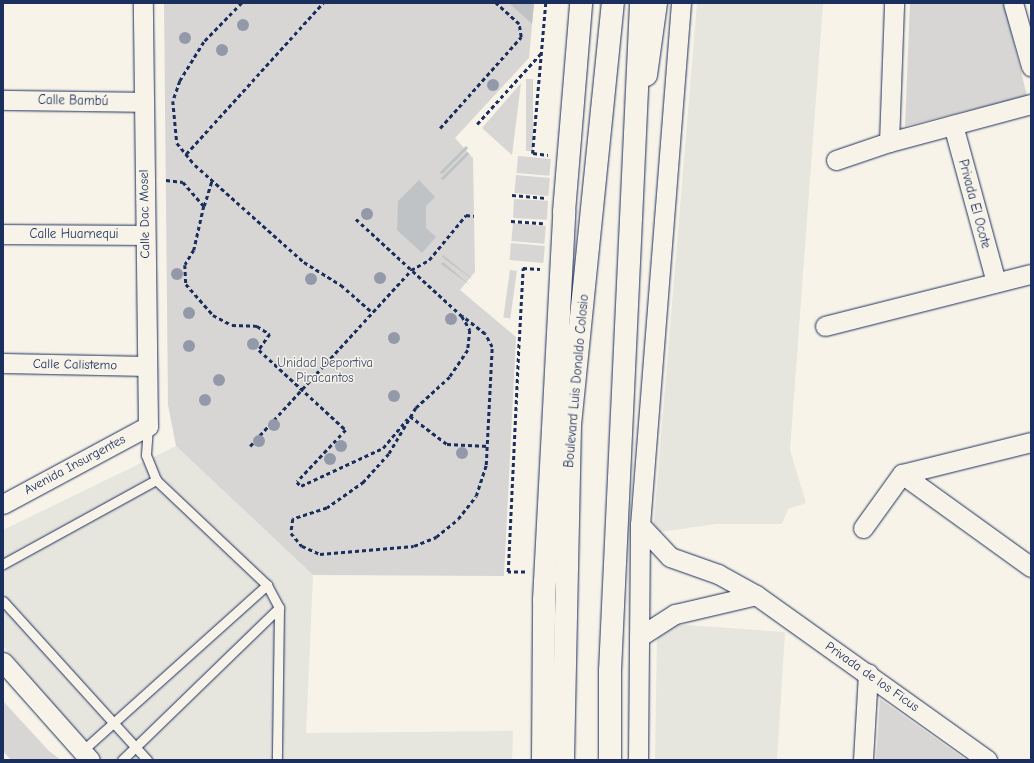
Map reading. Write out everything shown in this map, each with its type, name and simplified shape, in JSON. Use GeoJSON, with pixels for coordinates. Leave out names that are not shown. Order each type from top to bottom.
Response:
{"type":"FeatureCollection","features":[{"type":"Feature","properties":{"kind":"main road"},"geometry":{"type":"LineString","coordinates":[[543,760],[544,600],[564,212],[581,3]]}},
{"type":"Feature","properties":{"kind":"main road","name":"Boulevard Luis Donaldo Colosio"},"geometry":{"type":"LineString","coordinates":[[563,760],[570,425],[613,3]]}},
{"type":"Feature","properties":{"kind":"main road"},"geometry":{"type":"LineString","coordinates":[[610,760],[610,671],[637,138],[641,3]]}},
{"type":"Feature","properties":{"kind":"main road"},"geometry":{"type":"LineString","coordinates":[[637,138],[656,3]]}},
{"type":"Feature","properties":{"kind":"street","name":"Calle Dac Mosel"},"geometry":{"type":"LineString","coordinates":[[143,3],[148,426]]}},
{"type":"Feature","properties":{"kind":"street"},"geometry":{"type":"LineString","coordinates":[[638,760],[640,524],[681,3]]}},
{"type":"Feature","properties":{"kind":"street"},"geometry":{"type":"LineString","coordinates":[[889,142],[894,3]]}},
{"type":"Feature","properties":{"kind":"street"},"geometry":{"type":"LineString","coordinates":[[1013,3],[1031,66]]}},
{"type":"Feature","properties":{"kind":"street","name":"Calle Bambú"},"geometry":{"type":"LineString","coordinates":[[3,100],[144,102]]}},
{"type":"Feature","properties":{"kind":"street"},"geometry":{"type":"LineString","coordinates":[[836,160],[889,142],[1031,104]]}},
{"type":"Feature","properties":{"kind":"street","name":"Privada El Ocote"},"geometry":{"type":"LineString","coordinates":[[953,125],[996,282]]}},
{"type":"Feature","properties":{"kind":"street","name":"Calle Huarnequi"},"geometry":{"type":"LineString","coordinates":[[3,234],[146,235]]}},
{"type":"Feature","properties":{"kind":"street"},"geometry":{"type":"LineString","coordinates":[[825,326],[1031,274]]}},
{"type":"Feature","properties":{"kind":"street","name":"Calle Calistemo"},"geometry":{"type":"LineString","coordinates":[[3,364],[147,366]]}},
{"type":"Feature","properties":{"kind":"street","name":"Avenida Insurgentes"},"geometry":{"type":"LineString","coordinates":[[8,498],[148,426]]}},
{"type":"Feature","properties":{"kind":"street"},"geometry":{"type":"LineString","coordinates":[[863,528],[902,474],[1031,442]]}},
{"type":"Feature","properties":{"kind":"street"},"geometry":{"type":"LineString","coordinates":[[902,474],[1031,567]]}},
{"type":"Feature","properties":{"kind":"street","name":"Privada de los Ficus"},"geometry":{"type":"LineString","coordinates":[[640,524],[670,557],[718,574],[756,595],[868,673],[987,760]]}},
{"type":"Feature","properties":{"kind":"street"},"geometry":{"type":"LineString","coordinates":[[639,637],[675,614],[756,595]]}},
{"type":"Feature","properties":{"kind":"street"},"geometry":{"type":"LineString","coordinates":[[3,662],[86,755]]}},
{"type":"Feature","properties":{"kind":"street"},"geometry":{"type":"LineString","coordinates":[[863,760],[868,673]]}},
{"type":"Feature","properties":{"kind":"lane"},"geometry":{"type":"LineString","coordinates":[[148,426],[146,455],[156,480],[267,585],[279,608],[277,760]]}},
{"type":"Feature","properties":{"kind":"lane"},"geometry":{"type":"LineString","coordinates":[[3,564],[156,480]]}},
{"type":"Feature","properties":{"kind":"lane"},"geometry":{"type":"LineString","coordinates":[[86,755],[112,723],[267,585]]}},
{"type":"Feature","properties":{"kind":"lane"},"geometry":{"type":"LineString","coordinates":[[3,601],[147,760]]}},
{"type":"Feature","properties":{"kind":"lane"},"geometry":{"type":"LineString","coordinates":[[122,760],[279,608]]}},
{"type":"Feature","properties":{"kind":"path"},"geometry":{"type":"LineString","coordinates":[[242,3],[204,42],[180,81],[173,101],[173,120],[177,144],[212,180],[304,262],[341,284],[372,312]]}},
{"type":"Feature","properties":{"kind":"path"},"geometry":{"type":"LineString","coordinates":[[186,154],[323,3]]}},
{"type":"Feature","properties":{"kind":"path"},"geometry":{"type":"LineString","coordinates":[[440,128],[521,37],[519,24],[496,3]]}},
{"type":"Feature","properties":{"kind":"path"},"geometry":{"type":"LineString","coordinates":[[546,3],[533,152],[557,156]]}},
{"type":"Feature","properties":{"kind":"path"},"geometry":{"type":"LineString","coordinates":[[477,124],[542,52]]}},
{"type":"Feature","properties":{"kind":"path"},"geometry":{"type":"LineString","coordinates":[[166,180],[183,182],[204,206]]}},
{"type":"Feature","properties":{"kind":"path"},"geometry":{"type":"LineString","coordinates":[[212,180],[204,206],[194,250],[185,265],[186,284],[213,315],[232,325],[257,326],[270,334],[259,350],[346,430],[297,482],[301,486],[383,448],[410,416],[462,364],[470,330],[462,316]]}},
{"type":"Feature","properties":{"kind":"path"},"geometry":{"type":"LineString","coordinates":[[512,195],[553,198]]}},
{"type":"Feature","properties":{"kind":"path"},"geometry":{"type":"LineString","coordinates":[[250,446],[411,270],[429,260],[466,215],[474,216]]}},
{"type":"Feature","properties":{"kind":"path"},"geometry":{"type":"LineString","coordinates":[[356,219],[462,316],[485,334],[492,348],[488,446],[476,496],[458,519],[436,537],[414,546],[382,550],[320,554],[302,546],[292,533],[293,519],[327,508],[364,482],[389,454],[410,416]]}},
{"type":"Feature","properties":{"kind":"path"},"geometry":{"type":"LineString","coordinates":[[511,220],[551,224]]}},
{"type":"Feature","properties":{"kind":"path"},"geometry":{"type":"LineString","coordinates":[[531,572],[508,572],[523,268],[548,270]]}},
{"type":"Feature","properties":{"kind":"path"},"geometry":{"type":"LineString","coordinates":[[410,416],[447,444],[488,446]]}},
{"type":"Feature","properties":{"kind":"shaded area"},"geometry":{"type":"Polygon","coordinates":[[[697,3],[823,3],[790,450],[806,503],[788,509],[782,524],[716,524],[653,533],[697,3]]]}},
{"type":"Feature","properties":{"kind":"shaded area"},"geometry":{"type":"Polygon","coordinates":[[[176,446],[313,575],[306,733],[513,731],[512,760],[101,760],[3,646],[3,530],[176,446]]]}},
{"type":"Feature","properties":{"kind":"shaded area"},"geometry":{"type":"Polygon","coordinates":[[[670,624],[785,632],[777,760],[655,760],[657,636],[670,624]]]}},
{"type":"Feature","properties":{"kind":"green space","name":"Unidad Deportiva Piracantos"},"geometry":{"type":"Polygon","coordinates":[[[164,3],[534,3],[529,58],[455,138],[473,158],[475,272],[460,290],[516,337],[504,576],[313,575],[176,446],[168,405],[164,3]]]}},
{"type":"Feature","properties":{"kind":"green space"},"geometry":{"type":"Polygon","coordinates":[[[910,3],[1004,3],[1027,96],[905,126],[910,3]]]}},
{"type":"Feature","properties":{"kind":"green space"},"geometry":{"type":"Polygon","coordinates":[[[526,79],[533,79],[533,151],[526,151],[526,79]]]}},
{"type":"Feature","properties":{"kind":"green space"},"geometry":{"type":"Polygon","coordinates":[[[521,83],[512,155],[482,128],[521,83]]]}},
{"type":"Feature","properties":{"kind":"green space"},"geometry":{"type":"Polygon","coordinates":[[[518,156],[551,159],[549,176],[517,173],[518,156]]]}},
{"type":"Feature","properties":{"kind":"green space"},"geometry":{"type":"Polygon","coordinates":[[[516,175],[550,178],[548,196],[514,193],[516,175]]]}},
{"type":"Feature","properties":{"kind":"green space"},"geometry":{"type":"Polygon","coordinates":[[[514,199],[548,201],[547,220],[513,218],[514,199]]]}},
{"type":"Feature","properties":{"kind":"green space"},"geometry":{"type":"Polygon","coordinates":[[[513,223],[546,226],[544,244],[511,241],[513,223]]]}},
{"type":"Feature","properties":{"kind":"green space"},"geometry":{"type":"Polygon","coordinates":[[[511,243],[545,246],[543,263],[510,260],[511,243]]]}},
{"type":"Feature","properties":{"kind":"green space"},"geometry":{"type":"Polygon","coordinates":[[[510,270],[517,271],[510,319],[503,318],[510,270]]]}},
{"type":"Feature","properties":{"kind":"green space"},"geometry":{"type":"Polygon","coordinates":[[[880,699],[966,760],[876,760],[880,699]]]}},
{"type":"Feature","properties":{"kind":"green space"},"geometry":{"type":"Polygon","coordinates":[[[3,701],[49,751],[61,760],[11,760],[3,751],[3,701]]]}},
{"type":"Feature","properties":{"kind":"building"},"geometry":{"type":"Polygon","coordinates":[[[509,3],[534,3],[532,24],[509,3]]]}},
{"type":"Feature","properties":{"kind":"building"},"geometry":{"type":"Polygon","coordinates":[[[466,146],[468,148],[442,174],[440,172],[466,146]]]}},
{"type":"Feature","properties":{"kind":"building"},"geometry":{"type":"Polygon","coordinates":[[[467,152],[469,154],[443,180],[441,178],[467,152]]]}},
{"type":"Feature","properties":{"kind":"building"},"geometry":{"type":"Polygon","coordinates":[[[419,180],[435,197],[426,206],[426,228],[436,237],[422,253],[397,230],[398,201],[419,180]]]}},
{"type":"Feature","properties":{"kind":"building"},"geometry":{"type":"Polygon","coordinates":[[[443,255],[470,277],[472,279],[442,257],[443,255]]]}},
{"type":"Feature","properties":{"kind":"building"},"geometry":{"type":"Polygon","coordinates":[[[443,262],[471,286],[441,264],[443,262]]]}}]}
